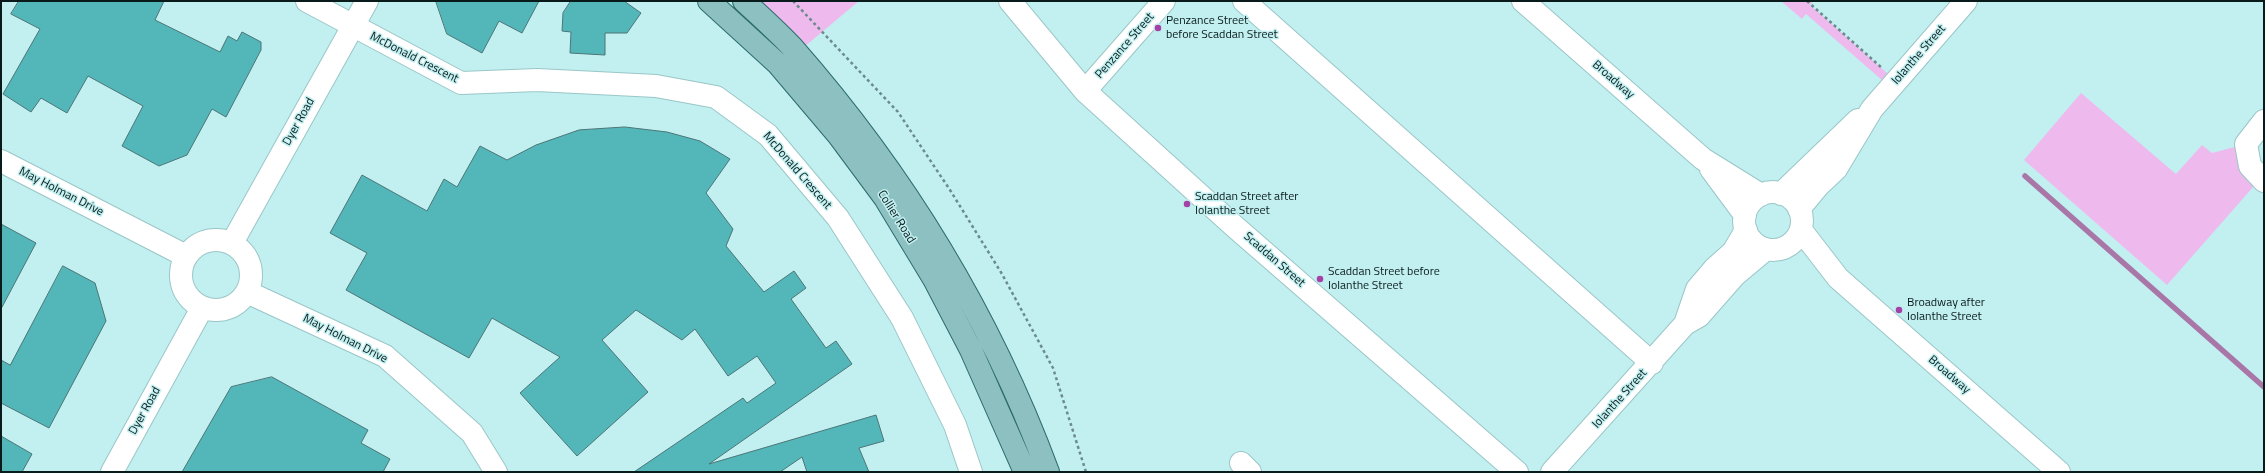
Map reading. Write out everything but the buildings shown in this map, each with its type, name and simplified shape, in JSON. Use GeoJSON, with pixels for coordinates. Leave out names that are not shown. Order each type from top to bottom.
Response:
{"type":"FeatureCollection","features":[{"type":"Feature","properties":{"kind":"main road","name":"Collier Road"},"geometry":{"type":"LineString","coordinates":[[709,1],[778,64],[838,136],[885,198],[934,279],[971,350],[1025,472]]}},
{"type":"Feature","properties":{"kind":"main road","name":"Collier Road"},"geometry":{"type":"LineString","coordinates":[[744,1],[791,47],[853,121],[915,208],[969,298],[1009,378],[1048,472]]}},
{"type":"Feature","properties":{"kind":"street","name":"McDonald Crescent"},"geometry":{"type":"LineString","coordinates":[[307,1],[461,83],[537,80],[656,86],[716,97],[768,135],[838,218],[902,318],[955,425],[971,472]]}},
{"type":"Feature","properties":{"kind":"street","name":"Dyer Road"},"geometry":{"type":"LineString","coordinates":[[232,243],[367,1]]}},
{"type":"Feature","properties":{"kind":"street","name":"Scaddan Street"},"geometry":{"type":"LineString","coordinates":[[1010,1],[1085,91],[1234,226],[1517,472]]}},
{"type":"Feature","properties":{"kind":"street","name":"Penzance Street"},"geometry":{"type":"LineString","coordinates":[[1085,91],[1164,1]]}},
{"type":"Feature","properties":{"kind":"street"},"geometry":{"type":"LineString","coordinates":[[1244,1],[1652,363]]}},
{"type":"Feature","properties":{"kind":"street","name":"Broadway"},"geometry":{"type":"LineString","coordinates":[[1523,1],[1703,159],[1771,194]]}},
{"type":"Feature","properties":{"kind":"street","name":"Iolanthe Street"},"geometry":{"type":"LineString","coordinates":[[1771,194],[1806,172],[1845,132],[1872,109],[1966,1]]}},
{"type":"Feature","properties":{"kind":"street","name":"Iolanthe Street"},"geometry":{"type":"LineString","coordinates":[[1800,219],[1840,164],[1872,109]]}},
{"type":"Feature","properties":{"kind":"street"},"geometry":{"type":"LineString","coordinates":[[2264,121],[2246,144],[2250,166],[2264,181]]}},
{"type":"Feature","properties":{"kind":"street","name":"Broadway"},"geometry":{"type":"LineString","coordinates":[[1703,159],[1746,222]]}},
{"type":"Feature","properties":{"kind":"street","name":"May Holman Drive"},"geometry":{"type":"LineString","coordinates":[[1,160],[186,256]]}},
{"type":"Feature","properties":{"kind":"street"},"geometry":{"type":"LineString","coordinates":[[1771,194],[1788,197],[1800,219],[1795,240],[1776,248],[1757,245],[1746,222],[1748,207],[1771,194]]}},
{"type":"Feature","properties":{"kind":"street","name":"Broadway"},"geometry":{"type":"LineString","coordinates":[[1800,219],[1838,278]]}},
{"type":"Feature","properties":{"kind":"street","name":"Iolanthe Street"},"geometry":{"type":"LineString","coordinates":[[1685,324],[1697,289],[1733,252],[1746,222]]}},
{"type":"Feature","properties":{"kind":"street"},"geometry":{"type":"LineString","coordinates":[[219,239],[232,243],[241,249],[248,259],[251,270],[251,281],[247,292],[239,302],[228,309],[214,311],[202,308],[191,301],[184,291],[181,273],[186,256],[194,246],[206,240],[219,239]]}},
{"type":"Feature","properties":{"kind":"street","name":"Iolanthe Street"},"geometry":{"type":"LineString","coordinates":[[1552,472],[1652,363],[1685,324],[1699,316],[1735,275],[1776,248]]}},
{"type":"Feature","properties":{"kind":"street","name":"Broadway"},"geometry":{"type":"LineString","coordinates":[[1776,248],[1838,278],[2059,472]]}},
{"type":"Feature","properties":{"kind":"street","name":"May Holman Drive"},"geometry":{"type":"LineString","coordinates":[[247,292],[385,356],[472,433],[496,472]]}},
{"type":"Feature","properties":{"kind":"street","name":"Dyer Road"},"geometry":{"type":"LineString","coordinates":[[112,472],[202,308]]}},
{"type":"Feature","properties":{"kind":"path"},"geometry":{"type":"LineString","coordinates":[[793,1],[898,112],[950,190],[1002,274],[1053,368],[1086,472]]}},
{"type":"Feature","properties":{"kind":"path"},"geometry":{"type":"LineString","coordinates":[[1807,1],[1896,81]]}},
{"type":"Feature","properties":{"kind":"shaded area"},"geometry":{"type":"Polygon","coordinates":[[[744,1],[859,1],[797,53],[744,1]]]}},
{"type":"Feature","properties":{"kind":"shaded area"},"geometry":{"type":"Polygon","coordinates":[[[1781,1],[1813,1],[1810,5],[1896,81],[1890,87],[1806,14],[1802,19],[1781,1]]]}},
{"type":"Feature","properties":{"kind":"shaded area"},"geometry":{"type":"Polygon","coordinates":[[[2081,93],[2176,174],[2202,145],[2212,153],[2246,144],[2261,178],[2167,285],[2024,160],[2081,93]]]}},
{"type":"Feature","properties":{"kind":"waterway"},"geometry":{"type":"LineString","coordinates":[[2025,176],[2264,387]]}},
{"type":"Feature","properties":{"kind":"place","name":"Penzance Street before Scaddan Street"},"geometry":{"type":"Point","coordinates":[1158,28]}},
{"type":"Feature","properties":{"kind":"place","name":"Scaddan Street after Iolanthe Street"},"geometry":{"type":"Point","coordinates":[1187,204]}},
{"type":"Feature","properties":{"kind":"place","name":"Scaddan Street before Iolanthe Street"},"geometry":{"type":"Point","coordinates":[1320,279]}},
{"type":"Feature","properties":{"kind":"place","name":"Broadway after Iolanthe Street"},"geometry":{"type":"Point","coordinates":[1899,310]}}]}
